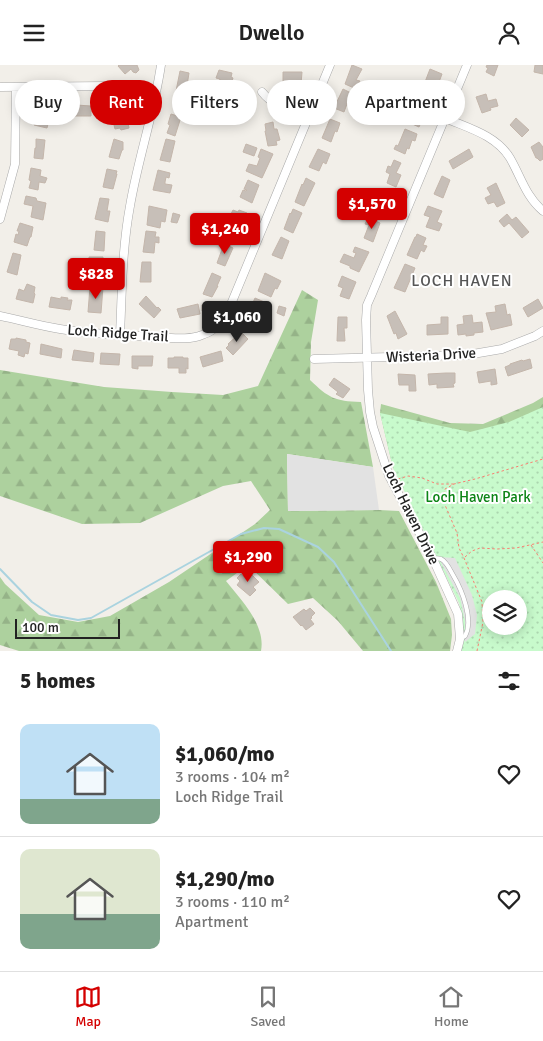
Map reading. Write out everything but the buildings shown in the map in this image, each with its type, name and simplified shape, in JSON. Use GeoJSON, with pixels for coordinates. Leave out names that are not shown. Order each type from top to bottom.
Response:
{"type":"FeatureCollection","features":[{"type":"Feature","properties":{"kind":"street"},"geometry":{"type":"LineString","coordinates":[[158,80],[161,65]]}},
{"type":"Feature","properties":{"kind":"street","name":"Loch Ridge Trail"},"geometry":{"type":"LineString","coordinates":[[324,80],[330,65]]}},
{"type":"Feature","properties":{"kind":"street","name":"Loch Haven Drive"},"geometry":{"type":"LineString","coordinates":[[461,80],[467,65]]}},
{"type":"Feature","properties":{"kind":"street"},"geometry":{"type":"LineString","coordinates":[[0,87],[15,87]]}},
{"type":"Feature","properties":{"kind":"street"},"geometry":{"type":"LineString","coordinates":[[262,92],[267,99]]}},
{"type":"Feature","properties":{"kind":"street"},"geometry":{"type":"LineString","coordinates":[[0,219],[15,164],[16,125]]}},
{"type":"Feature","properties":{"kind":"street"},"geometry":{"type":"LineString","coordinates":[[120,335],[123,254],[126,231],[148,125]]}},
{"type":"Feature","properties":{"kind":"street","name":"Loch Ridge Trail"},"geometry":{"type":"LineString","coordinates":[[0,316],[58,329],[96,334],[186,338],[204,335],[211,331],[222,321],[229,309],[305,125]]}},
{"type":"Feature","properties":{"kind":"street","name":"Loch Haven Drive"},"geometry":{"type":"LineString","coordinates":[[442,125],[367,305],[366,320],[370,412],[377,439],[390,476],[433,559],[458,614],[460,639],[457,651]]}},
{"type":"Feature","properties":{"kind":"street"},"geometry":{"type":"LineString","coordinates":[[461,125],[496,142],[510,157],[526,192],[543,211]]}},
{"type":"Feature","properties":{"kind":"street","name":"Wisteria Drive"},"geometry":{"type":"LineString","coordinates":[[314,359],[467,355],[502,349],[543,331]]}},
{"type":"Feature","properties":{"kind":"lane"},"geometry":{"type":"LineString","coordinates":[[433,559],[441,559],[446,563],[464,597],[467,608],[468,628],[465,637],[460,639]]}},
{"type":"Feature","properties":{"kind":"path"},"geometry":{"type":"LineString","coordinates":[[393,482],[408,476],[422,477],[437,484],[454,484],[543,459]]}},
{"type":"Feature","properties":{"kind":"path"},"geometry":{"type":"LineString","coordinates":[[454,484],[446,489],[443,496],[456,533],[459,548],[479,593],[483,611],[482,632],[477,651]]}},
{"type":"Feature","properties":{"kind":"path"},"geometry":{"type":"LineString","coordinates":[[464,558],[472,551],[480,548],[506,549],[543,542]]}},
{"type":"Feature","properties":{"kind":"path"},"geometry":{"type":"LineString","coordinates":[[531,545],[543,563]]}},
{"type":"Feature","properties":{"kind":"green space"},"geometry":{"type":"Polygon","coordinates":[[[302,290],[318,300],[311,342],[310,380],[327,395],[344,401],[361,402],[373,467],[287,454],[288,511],[399,511],[436,582],[451,619],[450,651],[363,651],[338,621],[313,598],[288,604],[248,565],[226,581],[256,622],[262,641],[261,651],[19,651],[0,645],[0,577],[5,584],[39,615],[78,622],[110,616],[169,582],[255,524],[270,510],[251,481],[223,486],[140,523],[82,524],[0,496],[0,370],[104,387],[172,392],[223,395],[258,386],[302,290]]]}},
{"type":"Feature","properties":{"kind":"green space"},"geometry":{"type":"Polygon","coordinates":[[[543,397],[543,426],[479,455],[393,468],[380,413],[381,404],[450,423],[483,424],[543,397]]]}},
{"type":"Feature","properties":{"kind":"green space","name":"Loch Haven Park"},"geometry":{"type":"Polygon","coordinates":[[[543,407],[543,651],[460,651],[463,633],[459,603],[393,468],[380,413],[470,432],[509,422],[543,407]]]}},
{"type":"Feature","properties":{"kind":"shaded area"},"geometry":{"type":"Polygon","coordinates":[[[287,454],[373,467],[379,510],[288,511],[287,454]]]}},
{"type":"Feature","properties":{"kind":"shaded area"},"geometry":{"type":"Polygon","coordinates":[[[438,557],[455,558],[472,595],[477,615],[475,634],[465,642],[465,621],[460,598],[438,557]]]}},
{"type":"Feature","properties":{"kind":"waterway"},"geometry":{"type":"LineString","coordinates":[[0,569],[32,602],[51,615],[78,620],[91,618],[241,534],[264,528],[279,529],[318,547],[334,562],[391,651]]}},
{"type":"Feature","properties":{"kind":"district","name":"LOCH HAVEN"},"geometry":{"type":"Point","coordinates":[462,281]}}]}
